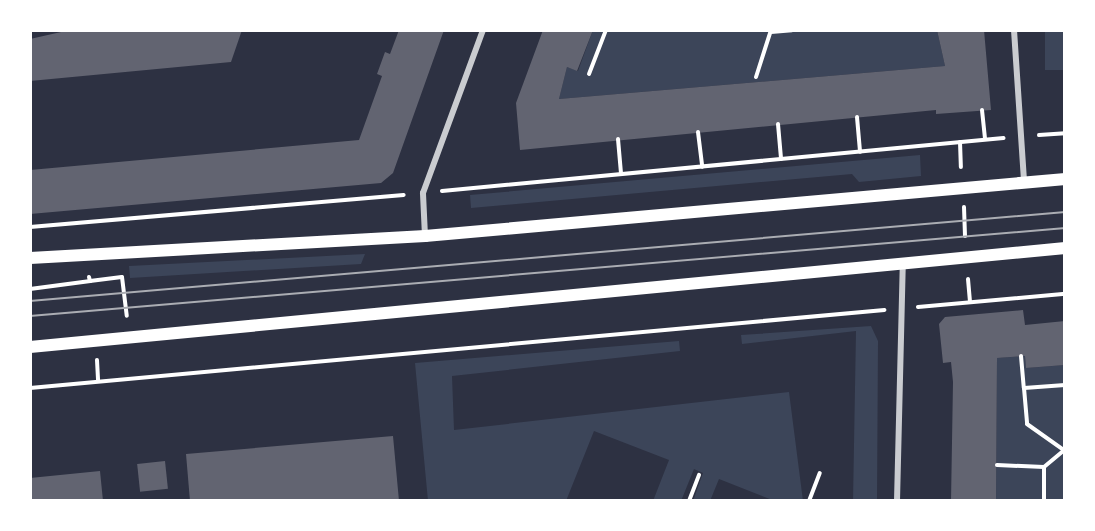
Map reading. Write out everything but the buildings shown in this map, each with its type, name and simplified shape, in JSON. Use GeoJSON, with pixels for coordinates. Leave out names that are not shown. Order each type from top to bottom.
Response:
{"type":"FeatureCollection","features":[{"type":"Feature","properties":{"kind":"main road"},"geometry":{"type":"LineString","coordinates":[[30,258],[87,253],[424,236],[963,185],[1065,179]]}},
{"type":"Feature","properties":{"kind":"main road"},"geometry":{"type":"LineString","coordinates":[[30,347],[1065,248]]}},
{"type":"Feature","properties":{"kind":"street"},"geometry":{"type":"LineString","coordinates":[[424,236],[423,193],[483,30]]}},
{"type":"Feature","properties":{"kind":"street"},"geometry":{"type":"LineString","coordinates":[[1014,30],[1024,181]]}},
{"type":"Feature","properties":{"kind":"street"},"geometry":{"type":"LineString","coordinates":[[897,501],[903,262]]}},
{"type":"Feature","properties":{"kind":"path"},"geometry":{"type":"LineString","coordinates":[[590,74],[606,30]]}},
{"type":"Feature","properties":{"kind":"path"},"geometry":{"type":"LineString","coordinates":[[756,76],[771,31],[792,30]]}},
{"type":"Feature","properties":{"kind":"path"},"geometry":{"type":"LineString","coordinates":[[982,110],[985,140]]}},
{"type":"Feature","properties":{"kind":"path"},"geometry":{"type":"LineString","coordinates":[[857,117],[860,152]]}},
{"type":"Feature","properties":{"kind":"path"},"geometry":{"type":"LineString","coordinates":[[778,124],[781,159]]}},
{"type":"Feature","properties":{"kind":"path"},"geometry":{"type":"LineString","coordinates":[[698,132],[702,167]]}},
{"type":"Feature","properties":{"kind":"path"},"geometry":{"type":"LineString","coordinates":[[30,226],[423,193],[1065,133]]}},
{"type":"Feature","properties":{"kind":"path"},"geometry":{"type":"LineString","coordinates":[[618,139],[621,174]]}},
{"type":"Feature","properties":{"kind":"path"},"geometry":{"type":"LineString","coordinates":[[960,142],[970,303]]}},
{"type":"Feature","properties":{"kind":"path"},"geometry":{"type":"LineString","coordinates":[[84,222],[90,281]]}},
{"type":"Feature","properties":{"kind":"path"},"geometry":{"type":"LineString","coordinates":[[30,289],[122,277],[127,316],[116,317]]}},
{"type":"Feature","properties":{"kind":"path"},"geometry":{"type":"LineString","coordinates":[[30,388],[1065,294]]}},
{"type":"Feature","properties":{"kind":"path"},"geometry":{"type":"LineString","coordinates":[[95,340],[98,381]]}},
{"type":"Feature","properties":{"kind":"path"},"geometry":{"type":"LineString","coordinates":[[997,465],[1044,467],[1065,450],[1027,424],[1021,356]]}},
{"type":"Feature","properties":{"kind":"path"},"geometry":{"type":"LineString","coordinates":[[1024,388],[1065,385]]}},
{"type":"Feature","properties":{"kind":"path"},"geometry":{"type":"LineString","coordinates":[[1044,467],[1044,501]]}},
{"type":"Feature","properties":{"kind":"path"},"geometry":{"type":"LineString","coordinates":[[809,501],[820,473]]}},
{"type":"Feature","properties":{"kind":"path"},"geometry":{"type":"LineString","coordinates":[[689,501],[699,475]]}},
{"type":"Feature","properties":{"kind":"shaded area"},"geometry":{"type":"Polygon","coordinates":[[[593,30],[937,30],[945,66],[559,99],[567,67],[578,71],[593,30]]]}},
{"type":"Feature","properties":{"kind":"shaded area"},"geometry":{"type":"Polygon","coordinates":[[[1045,30],[1065,30],[1065,70],[1045,70],[1045,30]]]}},
{"type":"Feature","properties":{"kind":"shaded area"},"geometry":{"type":"Polygon","coordinates":[[[920,155],[921,176],[859,182],[852,174],[471,208],[470,195],[920,155]]]}},
{"type":"Feature","properties":{"kind":"shaded area"},"geometry":{"type":"Polygon","coordinates":[[[365,254],[361,264],[130,278],[129,266],[365,254]]]}},
{"type":"Feature","properties":{"kind":"shaded area"},"geometry":{"type":"Polygon","coordinates":[[[871,326],[878,341],[877,501],[853,501],[856,331],[742,344],[741,335],[871,326]]]}},
{"type":"Feature","properties":{"kind":"shaded area"},"geometry":{"type":"Polygon","coordinates":[[[679,341],[680,351],[452,376],[454,430],[789,392],[803,501],[775,501],[719,479],[710,501],[693,501],[703,473],[694,469],[681,501],[653,501],[669,460],[594,431],[566,501],[428,501],[415,363],[679,341]]]}},
{"type":"Feature","properties":{"kind":"shaded area"},"geometry":{"type":"Polygon","coordinates":[[[1025,356],[1026,368],[1065,365],[1065,501],[996,501],[997,358],[1025,356]]]}},
{"type":"Feature","properties":{"kind":"tram line"},"geometry":{"type":"LineString","coordinates":[[30,301],[1065,212]]}},
{"type":"Feature","properties":{"kind":"tram line"},"geometry":{"type":"LineString","coordinates":[[30,316],[1065,228]]}}]}
